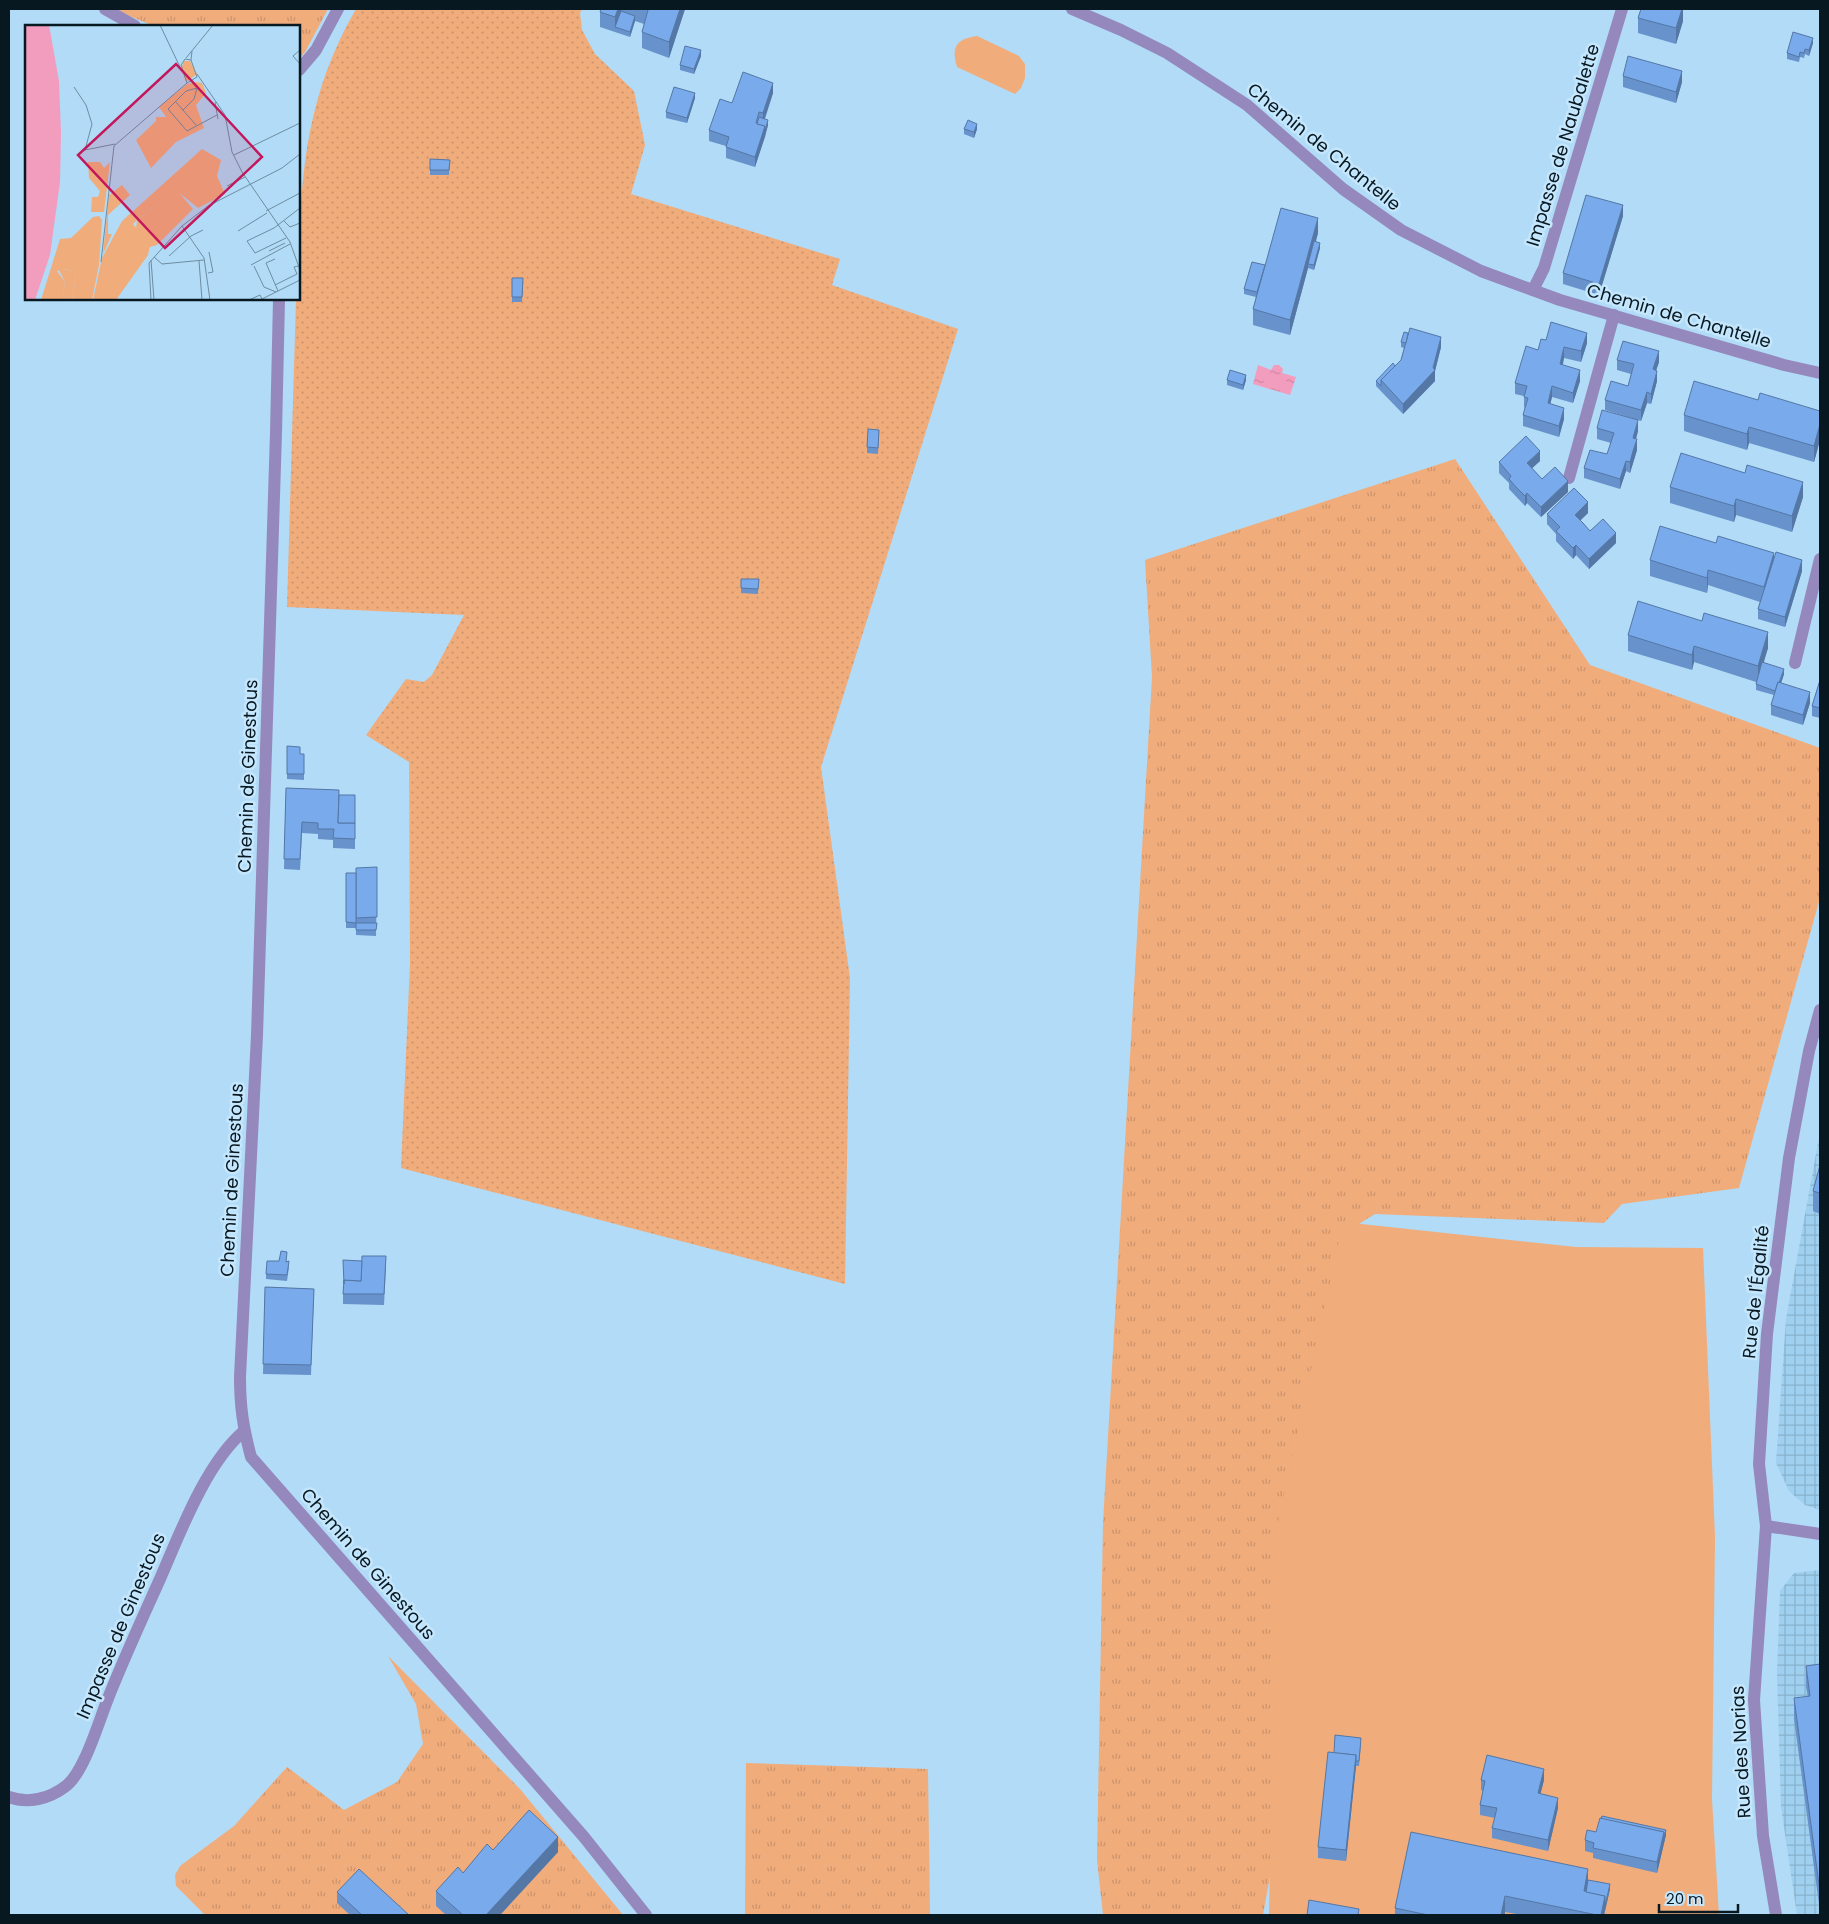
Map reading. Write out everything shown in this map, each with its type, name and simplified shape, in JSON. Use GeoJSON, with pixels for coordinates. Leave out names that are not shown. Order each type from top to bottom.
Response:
{"type":"FeatureCollection","features":[{"type":"Feature","properties":{"kind":"street"},"geometry":{"type":"LineString","coordinates":[[105,9],[133,25]]}},
{"type":"Feature","properties":{"kind":"street"},"geometry":{"type":"LineString","coordinates":[[300,73],[316,50],[338,9]]}},
{"type":"Feature","properties":{"kind":"street","name":"Chemin de Chantelle"},"geometry":{"type":"LineString","coordinates":[[1072,9],[1114,26],[1167,53],[1247,105],[1344,189],[1401,230],[1481,271],[1560,300],[1775,362],[1820,373]]}},
{"type":"Feature","properties":{"kind":"street","name":"Impasse de Naubalette"},"geometry":{"type":"LineString","coordinates":[[1533,290],[1544,268],[1622,9]]}},
{"type":"Feature","properties":{"kind":"street","name":"Chemin de Ginestous"},"geometry":{"type":"LineString","coordinates":[[278,300],[276,433],[257,1035],[240,1377],[240,1411],[244,1431],[251,1457],[584,1837],[646,1915]]}},
{"type":"Feature","properties":{"kind":"street"},"geometry":{"type":"LineString","coordinates":[[1569,478],[1614,315]]}},
{"type":"Feature","properties":{"kind":"street"},"geometry":{"type":"LineString","coordinates":[[1795,662],[1820,559]]}},
{"type":"Feature","properties":{"kind":"street","name":"Rue de l'Égalité"},"geometry":{"type":"LineString","coordinates":[[1766,1526],[1760,1464],[1767,1334],[1789,1158],[1809,1051],[1820,1010]]}},
{"type":"Feature","properties":{"kind":"street","name":"Impasse de Ginestous"},"geometry":{"type":"LineString","coordinates":[[9,1797],[20,1801],[44,1799],[66,1786],[80,1767],[115,1680],[178,1537],[205,1482],[231,1442],[244,1431]]}},
{"type":"Feature","properties":{"kind":"street"},"geometry":{"type":"LineString","coordinates":[[1766,1526],[1820,1534]]}},
{"type":"Feature","properties":{"kind":"street","name":"Rue des Norias"},"geometry":{"type":"LineString","coordinates":[[1766,1526],[1754,1700],[1763,1836],[1776,1915]]}},
{"type":"Feature","properties":{"kind":"shaded area"},"geometry":{"type":"Polygon","coordinates":[[[1820,1132],[1820,1510],[1805,1505],[1789,1491],[1776,1463],[1786,1319],[1820,1132]]]}},
{"type":"Feature","properties":{"kind":"shaded area"},"geometry":{"type":"Polygon","coordinates":[[[1820,1570],[1820,1915],[1797,1915],[1781,1807],[1777,1674],[1780,1591],[1794,1573],[1820,1570]]]}},
{"type":"Feature","properties":{"kind":"green space"},"geometry":{"type":"Polygon","coordinates":[[[118,9],[328,9],[300,58],[300,25],[152,25],[127,15],[118,9]]]}},
{"type":"Feature","properties":{"kind":"green space"},"geometry":{"type":"Polygon","coordinates":[[[356,9],[582,9],[580,13],[582,30],[595,54],[634,91],[645,145],[631,194],[840,259],[832,285],[958,329],[821,767],[850,978],[845,1284],[401,1168],[410,963],[409,762],[366,735],[406,679],[424,682],[432,675],[464,615],[287,607],[296,300],[300,300],[300,222],[303,185],[314,114],[324,79],[338,44],[356,9]]]}},
{"type":"Feature","properties":{"kind":"green space"},"geometry":{"type":"Polygon","coordinates":[[[977,36],[1019,56],[1025,64],[1025,78],[1021,88],[1015,94],[957,67],[955,49],[957,45],[964,39],[977,36]]]}},
{"type":"Feature","properties":{"kind":"green space"},"geometry":{"type":"Polygon","coordinates":[[[1455,459],[1590,665],[1820,748],[1820,898],[1739,1188],[1622,1204],[1604,1223],[1375,1214],[1349,1230],[1299,1716],[1263,1915],[1103,1915],[1097,1860],[1103,1523],[1152,677],[1145,560],[1455,459]]]}},
{"type":"Feature","properties":{"kind":"green space"},"geometry":{"type":"Polygon","coordinates":[[[1343,1222],[1576,1247],[1703,1248],[1715,1537],[1712,1799],[1719,1915],[1269,1915],[1277,1527],[1343,1222]]]}},
{"type":"Feature","properties":{"kind":"green space"},"geometry":{"type":"Polygon","coordinates":[[[388,1656],[520,1789],[623,1915],[205,1915],[176,1886],[175,1875],[180,1866],[234,1826],[287,1767],[344,1810],[397,1782],[423,1744],[416,1704],[388,1656]]]}},
{"type":"Feature","properties":{"kind":"green space"},"geometry":{"type":"Polygon","coordinates":[[[746,1763],[928,1769],[930,1915],[745,1915],[746,1763]]]}},
{"type":"Feature","properties":{"kind":"water"},"geometry":{"type":"Polygon","coordinates":[[[1258,365],[1271,370],[1274,365],[1279,365],[1283,369],[1282,373],[1296,377],[1290,395],[1253,384],[1258,365]]]}},
{"type":"Feature","properties":{"kind":"building"},"geometry":{"type":"Polygon","coordinates":[[[601,9],[618,9],[615,17],[600,12],[601,9]]]}},
{"type":"Feature","properties":{"kind":"building"},"geometry":{"type":"Polygon","coordinates":[[[645,9],[680,9],[669,42],[642,32],[648,10],[645,9]]]}},
{"type":"Feature","properties":{"kind":"building"},"geometry":{"type":"Polygon","coordinates":[[[1641,9],[1682,9],[1676,28],[1638,18],[1641,9]]]}},
{"type":"Feature","properties":{"kind":"building"},"geometry":{"type":"Polygon","coordinates":[[[621,11],[635,16],[630,32],[615,27],[621,11]]]}},
{"type":"Feature","properties":{"kind":"building"},"geometry":{"type":"Polygon","coordinates":[[[1793,32],[1813,38],[1809,50],[1805,49],[1804,53],[1800,52],[1799,57],[1787,53],[1793,32]]]}},
{"type":"Feature","properties":{"kind":"building"},"geometry":{"type":"Polygon","coordinates":[[[685,46],[701,50],[694,69],[680,65],[685,46]]]}},
{"type":"Feature","properties":{"kind":"building"},"geometry":{"type":"Polygon","coordinates":[[[1628,56],[1682,71],[1676,92],[1623,76],[1628,56]]]}},
{"type":"Feature","properties":{"kind":"building"},"geometry":{"type":"Polygon","coordinates":[[[743,72],[773,83],[763,113],[759,112],[756,123],[765,126],[755,157],[726,147],[729,137],[709,130],[720,99],[732,103],[743,72]]]}},
{"type":"Feature","properties":{"kind":"building"},"geometry":{"type":"Polygon","coordinates":[[[674,87],[695,93],[687,118],[666,112],[674,87]]]}},
{"type":"Feature","properties":{"kind":"building"},"geometry":{"type":"Polygon","coordinates":[[[759,117],[768,120],[765,131],[765,126],[757,124],[759,117]]]}},
{"type":"Feature","properties":{"kind":"building"},"geometry":{"type":"Polygon","coordinates":[[[968,120],[977,124],[974,132],[964,129],[968,120]]]}},
{"type":"Feature","properties":{"kind":"building"},"geometry":{"type":"Polygon","coordinates":[[[430,159],[450,160],[449,170],[430,170],[430,159]]]}},
{"type":"Feature","properties":{"kind":"building"},"geometry":{"type":"Polygon","coordinates":[[[1586,195],[1623,205],[1599,284],[1563,273],[1586,195]]]}},
{"type":"Feature","properties":{"kind":"building"},"geometry":{"type":"Polygon","coordinates":[[[1281,208],[1318,218],[1290,320],[1253,309],[1281,208]]]}},
{"type":"Feature","properties":{"kind":"building"},"geometry":{"type":"Polygon","coordinates":[[[1314,241],[1320,243],[1314,265],[1308,264],[1314,241]]]}},
{"type":"Feature","properties":{"kind":"building"},"geometry":{"type":"Polygon","coordinates":[[[1252,262],[1265,265],[1257,292],[1244,289],[1252,262]]]}},
{"type":"Feature","properties":{"kind":"building"},"geometry":{"type":"Polygon","coordinates":[[[512,278],[523,278],[522,297],[512,297],[512,278]]]}},
{"type":"Feature","properties":{"kind":"building"},"geometry":{"type":"Polygon","coordinates":[[[1551,322],[1587,333],[1581,351],[1564,347],[1560,364],[1580,370],[1573,393],[1552,386],[1548,403],[1564,408],[1559,426],[1523,415],[1528,398],[1524,397],[1527,386],[1515,383],[1526,346],[1538,350],[1541,339],[1546,340],[1551,322]]]}},
{"type":"Feature","properties":{"kind":"building"},"geometry":{"type":"Polygon","coordinates":[[[1410,328],[1441,337],[1433,368],[1435,370],[1403,404],[1381,380],[1401,360],[1410,328]]]}},
{"type":"Feature","properties":{"kind":"building"},"geometry":{"type":"Polygon","coordinates":[[[1404,332],[1408,333],[1406,343],[1401,342],[1404,332]]]}},
{"type":"Feature","properties":{"kind":"building"},"geometry":{"type":"Polygon","coordinates":[[[1623,341],[1659,351],[1653,369],[1657,371],[1651,394],[1647,392],[1641,410],[1605,400],[1611,381],[1628,386],[1634,364],[1617,360],[1623,341]]]}},
{"type":"Feature","properties":{"kind":"building"},"geometry":{"type":"Polygon","coordinates":[[[1393,363],[1395,366],[1381,380],[1381,386],[1376,381],[1393,363]]]}},
{"type":"Feature","properties":{"kind":"building"},"geometry":{"type":"Polygon","coordinates":[[[1230,370],[1246,375],[1243,385],[1227,380],[1230,370]]]}},
{"type":"Feature","properties":{"kind":"building"},"geometry":{"type":"Polygon","coordinates":[[[1694,381],[1758,400],[1760,393],[1820,411],[1820,424],[1814,446],[1749,427],[1747,434],[1684,415],[1694,381]]]}},
{"type":"Feature","properties":{"kind":"building"},"geometry":{"type":"Polygon","coordinates":[[[1602,410],[1638,420],[1633,438],[1637,439],[1630,462],[1626,461],[1620,479],[1584,468],[1590,450],[1607,454],[1614,433],[1597,428],[1602,410]]]}},
{"type":"Feature","properties":{"kind":"building"},"geometry":{"type":"Polygon","coordinates":[[[868,429],[879,430],[878,448],[867,447],[868,429]]]}},
{"type":"Feature","properties":{"kind":"building"},"geometry":{"type":"Polygon","coordinates":[[[1526,436],[1540,451],[1527,463],[1542,479],[1555,467],[1568,481],[1541,507],[1527,493],[1525,496],[1516,487],[1509,479],[1511,476],[1499,462],[1526,436]]]}},
{"type":"Feature","properties":{"kind":"building"},"geometry":{"type":"Polygon","coordinates":[[[1681,453],[1745,473],[1747,465],[1803,482],[1792,516],[1736,499],[1734,506],[1670,487],[1681,453]]]}},
{"type":"Feature","properties":{"kind":"building"},"geometry":{"type":"Polygon","coordinates":[[[1574,488],[1588,502],[1575,515],[1590,531],[1603,519],[1616,533],[1589,559],[1576,545],[1573,548],[1556,531],[1560,527],[1547,514],[1574,488]]]}},
{"type":"Feature","properties":{"kind":"building"},"geometry":{"type":"Polygon","coordinates":[[[1660,526],[1716,543],[1718,536],[1774,553],[1764,587],[1708,570],[1707,578],[1650,560],[1660,526]]]}},
{"type":"Feature","properties":{"kind":"building"},"geometry":{"type":"Polygon","coordinates":[[[1776,552],[1802,560],[1785,617],[1758,609],[1776,552]]]}},
{"type":"Feature","properties":{"kind":"building"},"geometry":{"type":"Polygon","coordinates":[[[741,579],[759,579],[758,589],[741,588],[741,579]]]}},
{"type":"Feature","properties":{"kind":"building"},"geometry":{"type":"Polygon","coordinates":[[[1638,601],[1702,621],[1704,613],[1768,632],[1758,666],[1694,646],[1692,655],[1628,635],[1638,601]]]}},
{"type":"Feature","properties":{"kind":"building"},"geometry":{"type":"Polygon","coordinates":[[[1762,662],[1784,669],[1775,691],[1756,684],[1762,662]]]}},
{"type":"Feature","properties":{"kind":"building"},"geometry":{"type":"Polygon","coordinates":[[[1820,680],[1820,708],[1812,706],[1820,680]]]}},
{"type":"Feature","properties":{"kind":"building"},"geometry":{"type":"Polygon","coordinates":[[[1778,682],[1810,692],[1803,715],[1771,705],[1778,682]]]}},
{"type":"Feature","properties":{"kind":"building"},"geometry":{"type":"Polygon","coordinates":[[[287,746],[300,747],[300,754],[304,754],[304,774],[287,774],[287,746]]]}},
{"type":"Feature","properties":{"kind":"building"},"geometry":{"type":"Polygon","coordinates":[[[286,788],[339,790],[338,823],[355,823],[355,839],[333,838],[334,829],[318,829],[318,823],[302,822],[300,859],[284,859],[286,788]]]}},
{"type":"Feature","properties":{"kind":"building"},"geometry":{"type":"Polygon","coordinates":[[[339,795],[355,795],[355,823],[338,823],[339,795]]]}},
{"type":"Feature","properties":{"kind":"building"},"geometry":{"type":"Polygon","coordinates":[[[377,867],[377,917],[356,918],[356,868],[377,867]]]}},
{"type":"Feature","properties":{"kind":"building"},"geometry":{"type":"Polygon","coordinates":[[[346,873],[356,873],[356,923],[346,922],[346,873]]]}},
{"type":"Feature","properties":{"kind":"building"},"geometry":{"type":"Polygon","coordinates":[[[356,923],[377,923],[376,930],[356,930],[356,923]]]}},
{"type":"Feature","properties":{"kind":"building"},"geometry":{"type":"Polygon","coordinates":[[[1820,1165],[1820,1193],[1813,1191],[1820,1165]]]}},
{"type":"Feature","properties":{"kind":"building"},"geometry":{"type":"Polygon","coordinates":[[[281,1251],[287,1252],[286,1262],[289,1261],[287,1275],[266,1274],[267,1261],[279,1261],[281,1251]]]}},
{"type":"Feature","properties":{"kind":"building"},"geometry":{"type":"Polygon","coordinates":[[[362,1256],[386,1256],[384,1294],[343,1294],[344,1280],[361,1281],[362,1256]]]}},
{"type":"Feature","properties":{"kind":"building"},"geometry":{"type":"Polygon","coordinates":[[[343,1260],[362,1261],[361,1281],[344,1280],[344,1284],[343,1260]]]}},
{"type":"Feature","properties":{"kind":"building"},"geometry":{"type":"Polygon","coordinates":[[[265,1287],[314,1289],[311,1365],[263,1364],[265,1287]]]}},
{"type":"Feature","properties":{"kind":"building"},"geometry":{"type":"Polygon","coordinates":[[[1820,1664],[1820,1892],[1794,1698],[1810,1696],[1806,1666],[1820,1664]]]}},
{"type":"Feature","properties":{"kind":"building"},"geometry":{"type":"Polygon","coordinates":[[[1335,1735],[1361,1738],[1359,1761],[1356,1761],[1356,1755],[1334,1753],[1335,1735]]]}},
{"type":"Feature","properties":{"kind":"building"},"geometry":{"type":"Polygon","coordinates":[[[1328,1752],[1356,1755],[1346,1850],[1318,1847],[1328,1752]]]}},
{"type":"Feature","properties":{"kind":"building"},"geometry":{"type":"Polygon","coordinates":[[[1487,1755],[1544,1769],[1538,1793],[1558,1798],[1548,1840],[1492,1828],[1497,1808],[1480,1805],[1485,1781],[1481,1780],[1487,1755]]]}},
{"type":"Feature","properties":{"kind":"building"},"geometry":{"type":"Polygon","coordinates":[[[529,1810],[558,1837],[486,1915],[463,1915],[436,1891],[458,1867],[463,1873],[487,1844],[493,1850],[529,1810]]]}},
{"type":"Feature","properties":{"kind":"building"},"geometry":{"type":"Polygon","coordinates":[[[1602,1816],[1666,1830],[1664,1837],[1664,1832],[1601,1819],[1602,1816]]]}},
{"type":"Feature","properties":{"kind":"building"},"geometry":{"type":"Polygon","coordinates":[[[1600,1818],[1664,1832],[1657,1862],[1593,1848],[1594,1843],[1585,1840],[1587,1830],[1596,1832],[1600,1818]]]}},
{"type":"Feature","properties":{"kind":"building"},"geometry":{"type":"Polygon","coordinates":[[[1411,1832],[1588,1869],[1584,1891],[1605,1896],[1601,1915],[1505,1896],[1501,1915],[1428,1915],[1395,1908],[1411,1832]]]}},
{"type":"Feature","properties":{"kind":"building"},"geometry":{"type":"Polygon","coordinates":[[[359,1869],[409,1915],[362,1915],[337,1892],[359,1869]]]}},
{"type":"Feature","properties":{"kind":"building"},"geometry":{"type":"Polygon","coordinates":[[[1588,1880],[1610,1884],[1605,1906],[1605,1896],[1586,1892],[1588,1880]]]}},
{"type":"Feature","properties":{"kind":"building"},"geometry":{"type":"Polygon","coordinates":[[[1309,1900],[1359,1909],[1358,1915],[1307,1915],[1309,1900]]]}}]}
